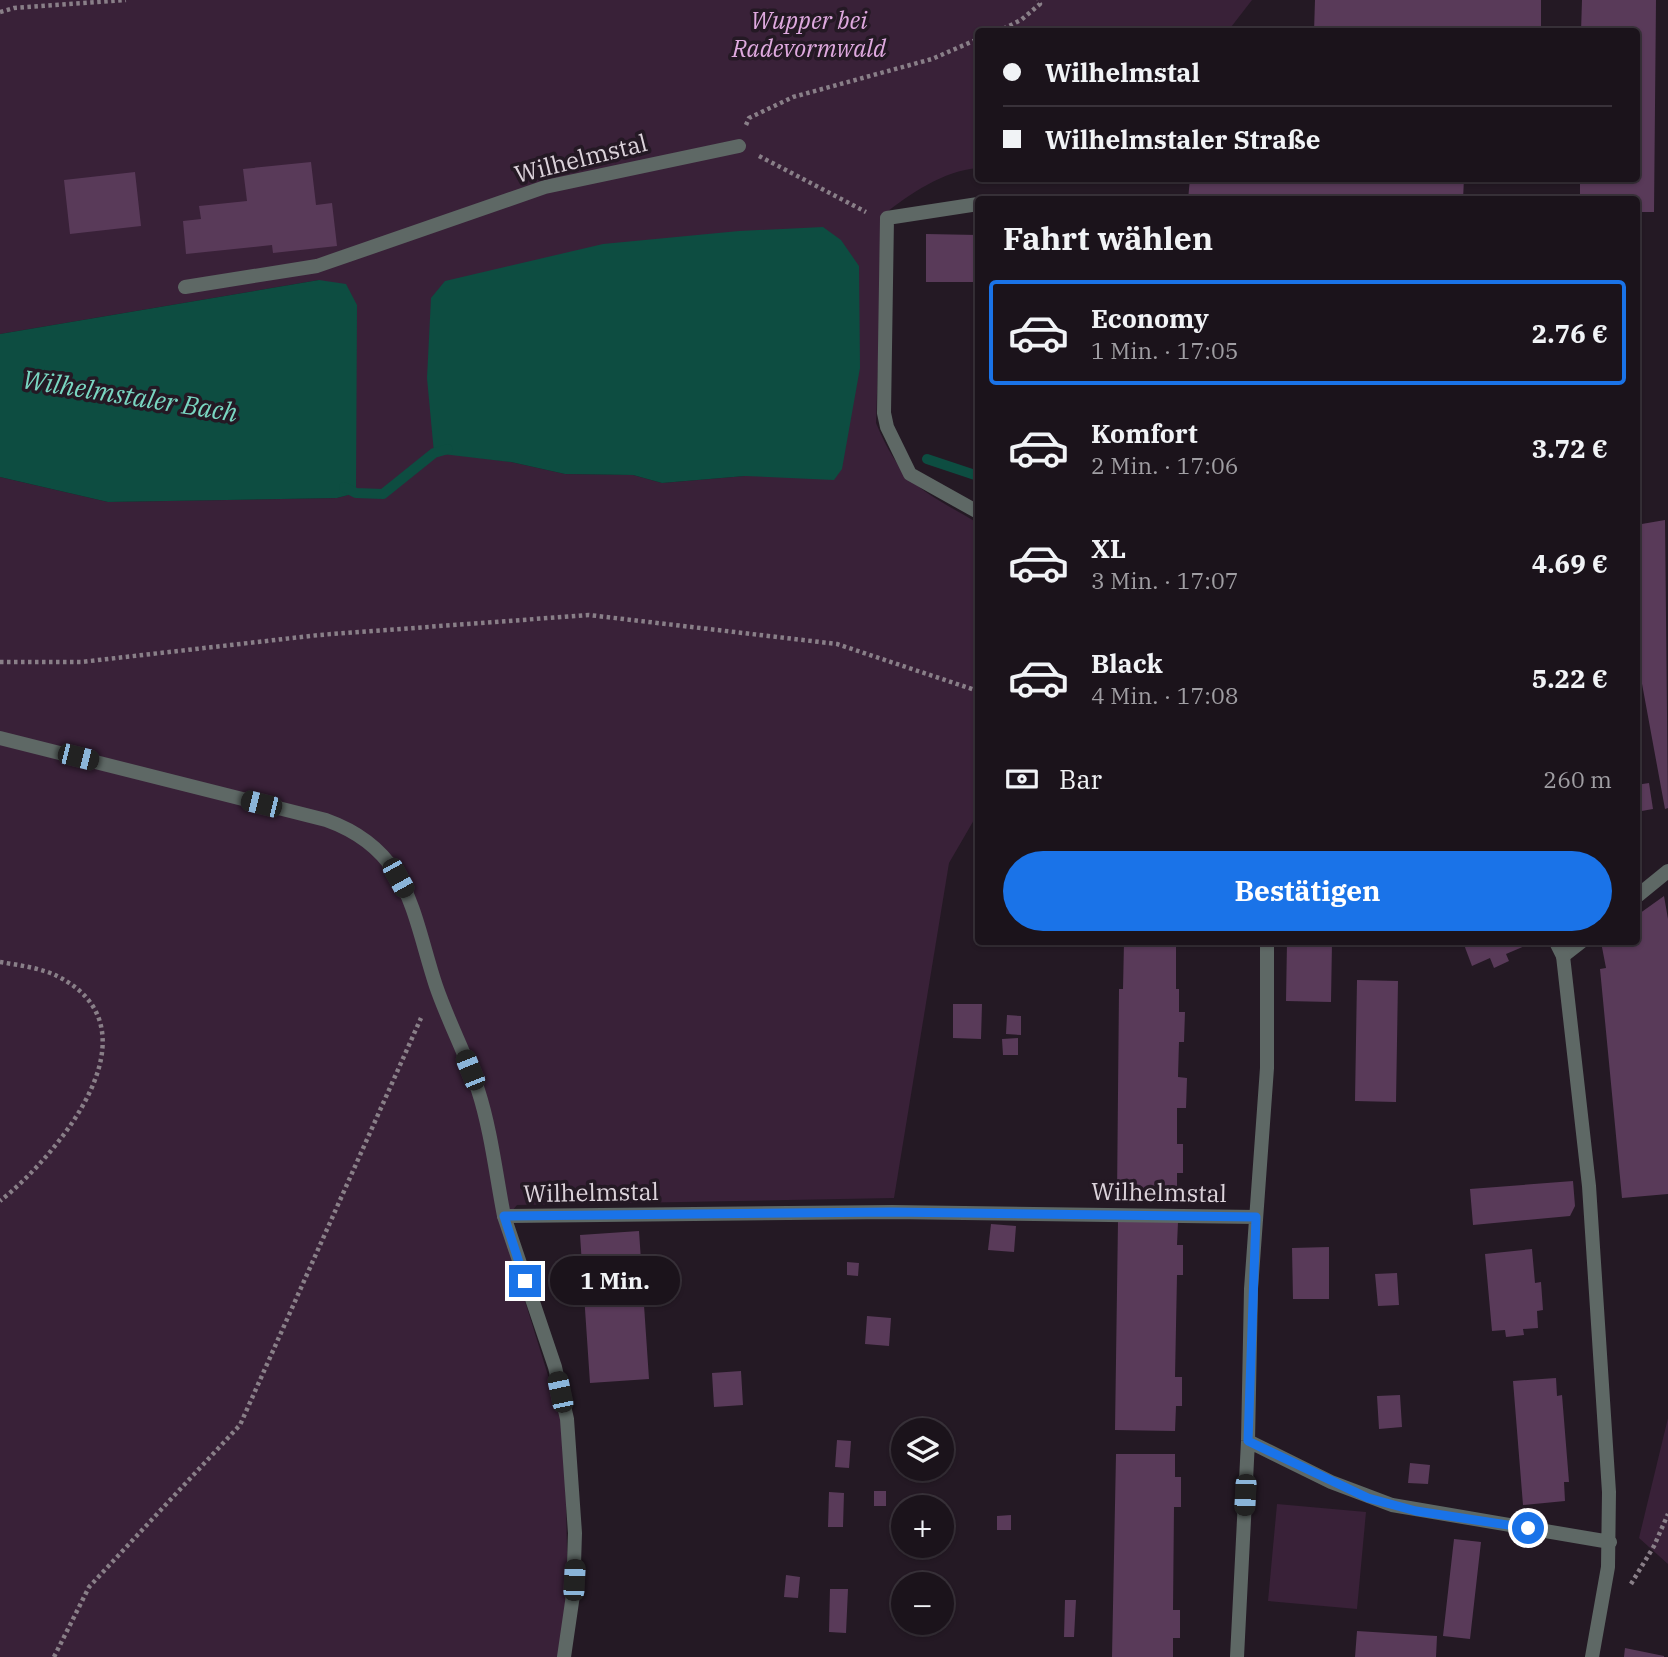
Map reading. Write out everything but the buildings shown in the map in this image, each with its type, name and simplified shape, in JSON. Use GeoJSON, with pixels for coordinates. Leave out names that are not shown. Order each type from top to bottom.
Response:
{"type":"FeatureCollection","features":[{"type":"Feature","properties":{"kind":"street","name":"Wilhelmstal"},"geometry":{"type":"LineString","coordinates":[[186,287],[317,266],[545,187],[739,146]]}},
{"type":"Feature","properties":{"kind":"street"},"geometry":{"type":"LineString","coordinates":[[975,204],[887,218],[884,413],[887,427],[910,474],[975,510]]}},
{"type":"Feature","properties":{"kind":"street","name":"Wilhelmstal"},"geometry":{"type":"LineString","coordinates":[[0,738],[313,817],[359,835],[384,857],[418,917],[436,985],[478,1091],[504,1216],[892,1212],[1256,1217]]}},
{"type":"Feature","properties":{"kind":"street"},"geometry":{"type":"LineString","coordinates":[[1640,894],[1668,871]]}},
{"type":"Feature","properties":{"kind":"street","name":"Wilhelmstal"},"geometry":{"type":"LineString","coordinates":[[1237,1657],[1256,1217],[1267,1068],[1267,945]]}},
{"type":"Feature","properties":{"kind":"street"},"geometry":{"type":"LineString","coordinates":[[1558,945],[1563,956],[1589,1186],[1606,1411],[1610,1542],[1599,1626],[1592,1657]]}},
{"type":"Feature","properties":{"kind":"street"},"geometry":{"type":"LineString","coordinates":[[1563,956],[1577,945]]}},
{"type":"Feature","properties":{"kind":"street"},"geometry":{"type":"LineString","coordinates":[[504,1216],[555,1367],[568,1429],[575,1565],[564,1657]]}},
{"type":"Feature","properties":{"kind":"street"},"geometry":{"type":"LineString","coordinates":[[1248,1441],[1331,1482],[1392,1506],[1610,1542]]}},
{"type":"Feature","properties":{"kind":"path"},"geometry":{"type":"LineString","coordinates":[[0,12],[127,0]]}},
{"type":"Feature","properties":{"kind":"path"},"geometry":{"type":"LineString","coordinates":[[1005,28],[1021,20],[1040,4],[1038,0]]}},
{"type":"Feature","properties":{"kind":"path"},"geometry":{"type":"LineString","coordinates":[[887,236],[869,214],[739,146],[749,118],[793,97],[932,59],[975,40]]}},
{"type":"Feature","properties":{"kind":"path"},"geometry":{"type":"LineString","coordinates":[[0,662],[81,662],[319,635],[589,615],[837,644],[975,690]]}},
{"type":"Feature","properties":{"kind":"path"},"geometry":{"type":"LineString","coordinates":[[0,962],[51,973],[73,986],[97,1015],[103,1046],[98,1075],[71,1126],[31,1177],[0,1202]]}},
{"type":"Feature","properties":{"kind":"path"},"geometry":{"type":"LineString","coordinates":[[54,1657],[89,1587],[240,1424],[436,985]]}},
{"type":"Feature","properties":{"kind":"path"},"geometry":{"type":"LineString","coordinates":[[1599,1626],[1641,1569],[1668,1514]]}},
{"type":"Feature","properties":{"kind":"green space","name":"Wupper bei Radevormwald"},"geometry":{"type":"Polygon","coordinates":[[[0,0],[1252,0],[1230,28],[975,28],[975,168],[940,178],[916,191],[883,215],[876,423],[895,460],[916,484],[975,521],[975,818],[949,863],[894,1198],[517,1205],[501,1224],[560,1414],[565,1459],[568,1597],[559,1657],[0,1657],[0,477],[108,502],[337,498],[355,493],[319,280],[0,334],[0,0]],[[434,452],[511,462],[565,474],[633,475],[662,483],[745,476],[434,452]]]}},
{"type":"Feature","properties":{"kind":"green space"},"geometry":{"type":"Polygon","coordinates":[[[1668,1418],[1668,1564],[1639,1538],[1668,1418]]]}},
{"type":"Feature","properties":{"kind":"green space"},"geometry":{"type":"Polygon","coordinates":[[[1277,1504],[1366,1512],[1357,1609],[1268,1601],[1277,1504]]]}},
{"type":"Feature","properties":{"kind":"water"},"geometry":{"type":"Polygon","coordinates":[[[823,227],[841,240],[859,266],[860,368],[842,469],[834,480],[745,476],[662,483],[633,475],[565,474],[511,462],[434,453],[427,378],[431,298],[445,281],[603,244],[739,231],[823,227]]]}},
{"type":"Feature","properties":{"kind":"water"},"geometry":{"type":"Polygon","coordinates":[[[319,280],[346,284],[357,305],[356,493],[337,498],[108,502],[0,477],[0,334],[319,280]]]}},
{"type":"Feature","properties":{"kind":"waterway","name":"Wilhelmstaler Bach"},"geometry":{"type":"LineString","coordinates":[[344,487],[356,493],[383,494],[434,453],[448,449]]}},
{"type":"Feature","properties":{"kind":"waterway","name":"Wilhelmstaler Bach"},"geometry":{"type":"LineString","coordinates":[[927,459],[975,475]]}},
{"type":"Feature","properties":{"kind":"route"},"geometry":{"type":"LineString","coordinates":[[525,1281],[504,1216],[892,1212],[1256,1217],[1251,1289],[1248,1441],[1331,1482],[1392,1506],[1528,1528]]}}]}
